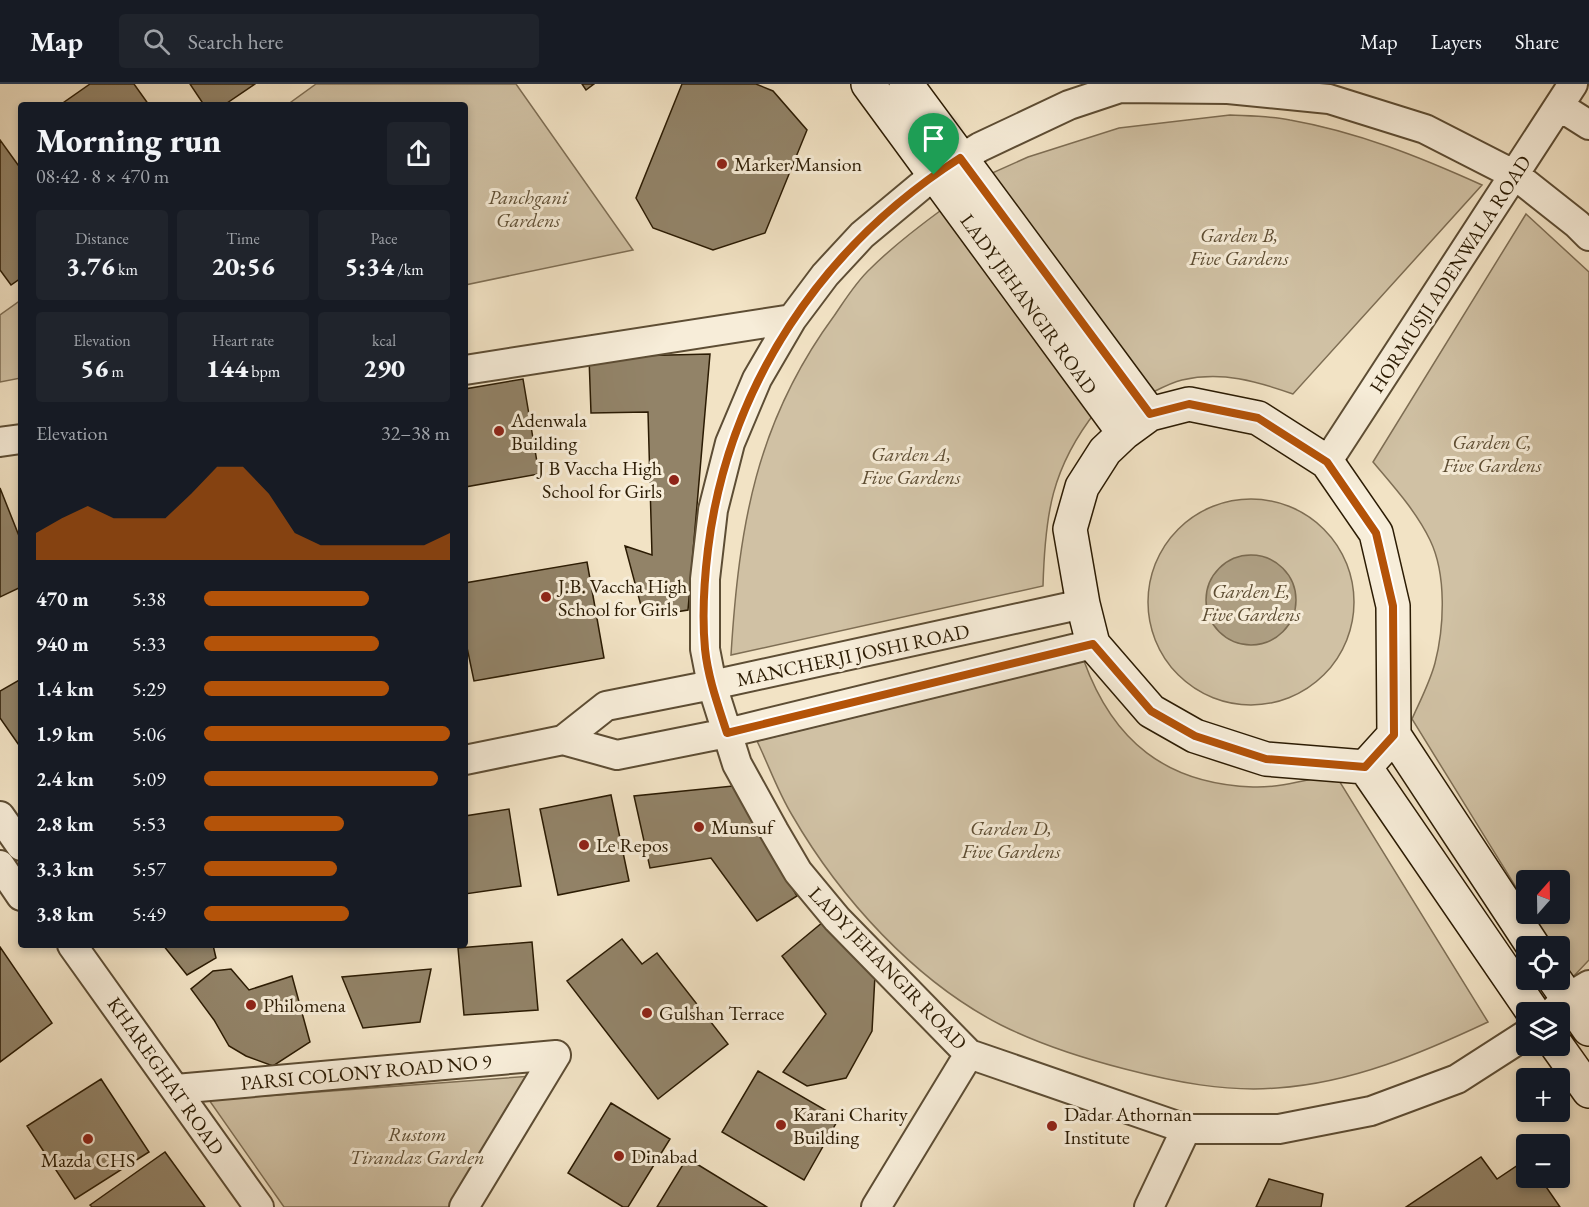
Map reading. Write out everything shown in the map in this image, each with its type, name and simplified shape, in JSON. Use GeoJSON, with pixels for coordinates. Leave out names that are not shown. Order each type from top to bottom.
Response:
{"type":"FeatureCollection","features":[{"type":"Feature","properties":{"kind":"street","name":"LADY JEHANGIR ROAD"},"geometry":{"type":"LineString","coordinates":[[868,84],[947,167],[1124,433]]}},
{"type":"Feature","properties":{"kind":"street"},"geometry":{"type":"LineString","coordinates":[[906,84],[947,167],[1150,414]]}},
{"type":"Feature","properties":{"kind":"street","name":"LADY JEHANGIR ROAD"},"geometry":{"type":"LineString","coordinates":[[1516,1041],[1458,1079],[1371,1112],[1279,1129],[1186,1129],[969,1054],[837,919],[798,872],[737,764],[712,685],[705,649],[705,579],[713,510],[730,443],[757,379],[792,319],[825,275],[862,236],[947,167],[1027,123],[1121,86],[1228,89],[1329,99],[1425,129],[1515,176],[1589,236]]}},
{"type":"Feature","properties":{"kind":"street"},"geometry":{"type":"LineString","coordinates":[[1566,95],[1589,125]]}},
{"type":"Feature","properties":{"kind":"street","name":"HORMUSJI ADENWALA ROAD"},"geometry":{"type":"LineString","coordinates":[[1327,462],[1566,95]]}},
{"type":"Feature","properties":{"kind":"street"},"geometry":{"type":"LineString","coordinates":[[468,370],[792,319]]}},
{"type":"Feature","properties":{"kind":"street"},"geometry":{"type":"LineString","coordinates":[[1365,767],[1266,759],[1195,736],[1151,711],[1093,644],[1083,604],[1070,529],[1082,487],[1106,451],[1124,433],[1150,414],[1189,404],[1258,418],[1327,462],[1376,533],[1393,606],[1394,735],[1526,936]]}},
{"type":"Feature","properties":{"kind":"street"},"geometry":{"type":"LineString","coordinates":[[0,442],[18,439]]}},
{"type":"Feature","properties":{"kind":"street","name":"MANCHERJI JOSHI ROAD"},"geometry":{"type":"LineString","coordinates":[[468,759],[563,740],[606,706],[1083,604]]}},
{"type":"Feature","properties":{"kind":"street","name":"MANCHERJI JOSHI ROAD"},"geometry":{"type":"LineString","coordinates":[[563,740],[617,755],[727,733],[1093,644]]}},
{"type":"Feature","properties":{"kind":"street"},"geometry":{"type":"LineString","coordinates":[[1365,767],[1394,735]]}},
{"type":"Feature","properties":{"kind":"street"},"geometry":{"type":"LineString","coordinates":[[1365,767],[1526,1002]]}},
{"type":"Feature","properties":{"kind":"street"},"geometry":{"type":"LineString","coordinates":[[18,863],[0,866],[18,892]]}},
{"type":"Feature","properties":{"kind":"street","name":"KHAREGHAT ROAD"},"geometry":{"type":"LineString","coordinates":[[74,948],[259,1207]]}},
{"type":"Feature","properties":{"kind":"street"},"geometry":{"type":"LineString","coordinates":[[1566,994],[1589,1029]]}},
{"type":"Feature","properties":{"kind":"street"},"geometry":{"type":"LineString","coordinates":[[876,1207],[969,1054]]}},
{"type":"Feature","properties":{"kind":"street","name":"PARSI COLONY ROAD NO 9"},"geometry":{"type":"LineString","coordinates":[[176,1089],[556,1055],[464,1207]]}},
{"type":"Feature","properties":{"kind":"street"},"geometry":{"type":"LineString","coordinates":[[1564,1056],[1589,1091]]}},
{"type":"Feature","properties":{"kind":"street"},"geometry":{"type":"LineString","coordinates":[[1151,1206],[1186,1129]]}},
{"type":"Feature","properties":{"kind":"green space","name":"Panchgani Gardens"},"geometry":{"type":"Polygon","coordinates":[[[316,84],[516,84],[633,250],[468,284],[468,102],[291,102],[316,84]]]}},
{"type":"Feature","properties":{"kind":"green space","name":"Garden B, Five Gardens"},"geometry":{"type":"Polygon","coordinates":[[[1230,115],[1283,119],[1340,131],[1412,155],[1482,185],[1293,394],[1252,381],[1225,377],[1197,377],[1177,381],[1143,397],[981,178],[1028,157],[1119,128],[1230,115]]]}},
{"type":"Feature","properties":{"kind":"green space","name":"Garden A, Five Gardens"},"geometry":{"type":"Polygon","coordinates":[[[944,208],[1097,410],[1069,452],[1060,472],[1049,514],[1043,586],[731,655],[740,563],[747,519],[756,477],[769,436],[786,396],[808,356],[860,280],[897,245],[944,208]]]}},
{"type":"Feature","properties":{"kind":"green space","name":"Garden C, Five Gardens"},"geometry":{"type":"Polygon","coordinates":[[[1526,214],[1589,272],[1589,960],[1572,978],[1570,975],[1570,936],[1546,936],[1538,924],[1570,924],[1570,870],[1516,870],[1516,887],[1412,719],[1430,677],[1438,649],[1442,618],[1439,569],[1430,540],[1418,519],[1373,462],[1526,214]]]}},
{"type":"Feature","properties":{"kind":"green space"},"geometry":{"type":"Polygon","coordinates":[[[18,302],[18,379],[0,382],[0,315],[18,302]]]}},
{"type":"Feature","properties":{"kind":"green space","name":"Garden E, Five Gardens"},"geometry":{"type":"Polygon","coordinates":[[[1241,499],[1261,499],[1281,503],[1300,511],[1317,522],[1331,536],[1350,572],[1354,602],[1350,632],[1342,651],[1331,668],[1317,682],[1281,701],[1261,705],[1241,705],[1221,701],[1202,693],[1185,682],[1171,668],[1152,632],[1148,612],[1148,592],[1152,572],[1160,553],[1171,536],[1185,522],[1221,503],[1241,499]]]}},
{"type":"Feature","properties":{"kind":"green space","name":"Garden D, Five Gardens"},"geometry":{"type":"Polygon","coordinates":[[[1084,661],[1110,714],[1127,735],[1147,753],[1169,767],[1194,777],[1222,784],[1253,787],[1284,785],[1335,774],[1488,1022],[1386,1065],[1332,1080],[1277,1088],[1219,1087],[1181,1082],[1125,1069],[1077,1056],[1031,1039],[969,1007],[910,961],[882,935],[857,906],[811,846],[782,797],[757,741],[1084,661]]]}},
{"type":"Feature","properties":{"kind":"green space","name":"Rustom Tirandaz Garden"},"geometry":{"type":"Polygon","coordinates":[[[532,1076],[452,1207],[284,1207],[209,1100],[532,1076]]]}},
{"type":"Feature","properties":{"kind":"shaded area"},"geometry":{"type":"Polygon","coordinates":[[[1251,555],[1268,558],[1283,568],[1293,583],[1296,600],[1293,617],[1283,632],[1268,642],[1251,645],[1234,642],[1219,632],[1209,617],[1206,600],[1209,583],[1219,568],[1234,558],[1251,555]]]}},
{"type":"Feature","properties":{"kind":"building"},"geometry":{"type":"Polygon","coordinates":[[[90,84],[134,84],[147,102],[64,102],[90,84]]]}},
{"type":"Feature","properties":{"kind":"building"},"geometry":{"type":"Polygon","coordinates":[[[190,84],[255,84],[228,102],[202,102],[190,84]]]}},
{"type":"Feature","properties":{"kind":"building"},"geometry":{"type":"Polygon","coordinates":[[[582,84],[594,84],[586,90],[582,84]]]}},
{"type":"Feature","properties":{"kind":"building","name":"Marker Mansion"},"geometry":{"type":"Polygon","coordinates":[[[682,84],[756,84],[773,91],[807,130],[765,233],[713,250],[653,228],[636,198],[682,84]]]}},
{"type":"Feature","properties":{"kind":"building"},"geometry":{"type":"Polygon","coordinates":[[[0,140],[18,165],[18,280],[11,285],[0,270],[0,140]]]}},
{"type":"Feature","properties":{"kind":"building","name":"J B Vaccha High School for Girls"},"geometry":{"type":"Polygon","coordinates":[[[710,354],[688,610],[644,617],[625,546],[652,555],[648,412],[591,413],[589,357],[710,354]]]}},
{"type":"Feature","properties":{"kind":"building","name":"Adenwala Building"},"geometry":{"type":"Polygon","coordinates":[[[523,379],[539,474],[468,486],[468,388],[523,379]]]}},
{"type":"Feature","properties":{"kind":"building"},"geometry":{"type":"Polygon","coordinates":[[[0,488],[18,533],[18,588],[0,597],[0,488]]]}},
{"type":"Feature","properties":{"kind":"building","name":"J.B. Vaccha High School for Girls"},"geometry":{"type":"Polygon","coordinates":[[[587,562],[604,658],[474,681],[468,652],[468,582],[587,562]]]}},
{"type":"Feature","properties":{"kind":"building"},"geometry":{"type":"Polygon","coordinates":[[[18,681],[18,744],[0,718],[0,691],[18,681]]]}},
{"type":"Feature","properties":{"kind":"building","name":"Munsuf"},"geometry":{"type":"Polygon","coordinates":[[[733,786],[797,896],[757,921],[711,858],[650,868],[634,796],[733,786]]]}},
{"type":"Feature","properties":{"kind":"building","name":"Le Repos"},"geometry":{"type":"Polygon","coordinates":[[[611,795],[629,881],[558,895],[540,809],[611,795]]]}},
{"type":"Feature","properties":{"kind":"building"},"geometry":{"type":"Polygon","coordinates":[[[509,809],[521,886],[468,894],[468,816],[509,809]]]}},
{"type":"Feature","properties":{"kind":"building"},"geometry":{"type":"Polygon","coordinates":[[[823,922],[875,975],[872,1031],[846,1078],[807,1086],[783,1072],[826,1014],[782,956],[823,922]]]}},
{"type":"Feature","properties":{"kind":"building","name":"Gulshan Terrace"},"geometry":{"type":"Polygon","coordinates":[[[622,939],[642,964],[657,953],[728,1044],[658,1099],[567,981],[622,939]]]}},
{"type":"Feature","properties":{"kind":"building"},"geometry":{"type":"Polygon","coordinates":[[[532,942],[538,1010],[464,1015],[458,948],[532,942]]]}},
{"type":"Feature","properties":{"kind":"building"},"geometry":{"type":"Polygon","coordinates":[[[0,947],[52,1023],[0,1062],[0,947]]]}},
{"type":"Feature","properties":{"kind":"building"},"geometry":{"type":"Polygon","coordinates":[[[165,948],[214,948],[216,958],[187,975],[165,948]]]}},
{"type":"Feature","properties":{"kind":"building","name":"Philomena"},"geometry":{"type":"Polygon","coordinates":[[[231,969],[249,990],[292,976],[310,1042],[273,1066],[246,1056],[229,1046],[214,1020],[191,989],[213,971],[231,969]]]}},
{"type":"Feature","properties":{"kind":"building"},"geometry":{"type":"Polygon","coordinates":[[[431,969],[420,1022],[363,1028],[342,977],[431,969]]]}},
{"type":"Feature","properties":{"kind":"building","name":"Karani Charity Building"},"geometry":{"type":"Polygon","coordinates":[[[758,1071],[839,1118],[804,1180],[722,1132],[758,1071]]]}},
{"type":"Feature","properties":{"kind":"building","name":"Mazda CHS"},"geometry":{"type":"Polygon","coordinates":[[[101,1079],[149,1152],[75,1199],[27,1126],[101,1079]]]}},
{"type":"Feature","properties":{"kind":"building","name":"Dinabad"},"geometry":{"type":"Polygon","coordinates":[[[611,1103],[670,1139],[628,1207],[623,1207],[568,1173],[611,1103]]]}},
{"type":"Feature","properties":{"kind":"building"},"geometry":{"type":"Polygon","coordinates":[[[165,1152],[205,1207],[92,1207],[90,1205],[165,1152]]]}},
{"type":"Feature","properties":{"kind":"building"},"geometry":{"type":"Polygon","coordinates":[[[1481,1157],[1497,1179],[1516,1166],[1516,1188],[1547,1188],[1560,1207],[1406,1207],[1481,1157]]]}},
{"type":"Feature","properties":{"kind":"building"},"geometry":{"type":"Polygon","coordinates":[[[687,1158],[767,1207],[657,1207],[687,1158]]]}},
{"type":"Feature","properties":{"kind":"building"},"geometry":{"type":"Polygon","coordinates":[[[1269,1179],[1323,1194],[1321,1207],[1256,1207],[1269,1179]]]}},
{"type":"Feature","properties":{"kind":"place","name":"Marker Mansion"},"geometry":{"type":"Point","coordinates":[722,164]}},
{"type":"Feature","properties":{"kind":"place","name":"Adenwala Building"},"geometry":{"type":"Point","coordinates":[499,431]}},
{"type":"Feature","properties":{"kind":"place","name":"J B Vaccha High School for Girls"},"geometry":{"type":"Point","coordinates":[674,480]}},
{"type":"Feature","properties":{"kind":"place","name":"J.B. Vaccha High School for Girls"},"geometry":{"type":"Point","coordinates":[546,597]}},
{"type":"Feature","properties":{"kind":"place","name":"Munsuf"},"geometry":{"type":"Point","coordinates":[699,827]}},
{"type":"Feature","properties":{"kind":"place","name":"Le Repos"},"geometry":{"type":"Point","coordinates":[584,845]}},
{"type":"Feature","properties":{"kind":"place","name":"Philomena"},"geometry":{"type":"Point","coordinates":[251,1005]}},
{"type":"Feature","properties":{"kind":"place","name":"Gulshan Terrace"},"geometry":{"type":"Point","coordinates":[647,1013]}},
{"type":"Feature","properties":{"kind":"place","name":"Karani Charity Building"},"geometry":{"type":"Point","coordinates":[781,1125]}},
{"type":"Feature","properties":{"kind":"place","name":"Dadar Athornan Institute"},"geometry":{"type":"Point","coordinates":[1052,1126]}},
{"type":"Feature","properties":{"kind":"place","name":"Mazda CHS"},"geometry":{"type":"Point","coordinates":[88,1139]}},
{"type":"Feature","properties":{"kind":"place","name":"Dinabad"},"geometry":{"type":"Point","coordinates":[619,1156]}},
{"type":"Feature","properties":{"kind":"route"},"geometry":{"type":"LineString","coordinates":[[960,158],[1150,414],[1189,404],[1258,418],[1327,462],[1356,501],[1376,533],[1393,606],[1394,735],[1365,767],[1266,759],[1195,736],[1151,711],[1093,644],[727,733],[712,685],[705,649],[705,579],[713,510],[730,443],[757,379],[792,319],[825,275],[862,236],[934,175],[960,158]]}}]}
